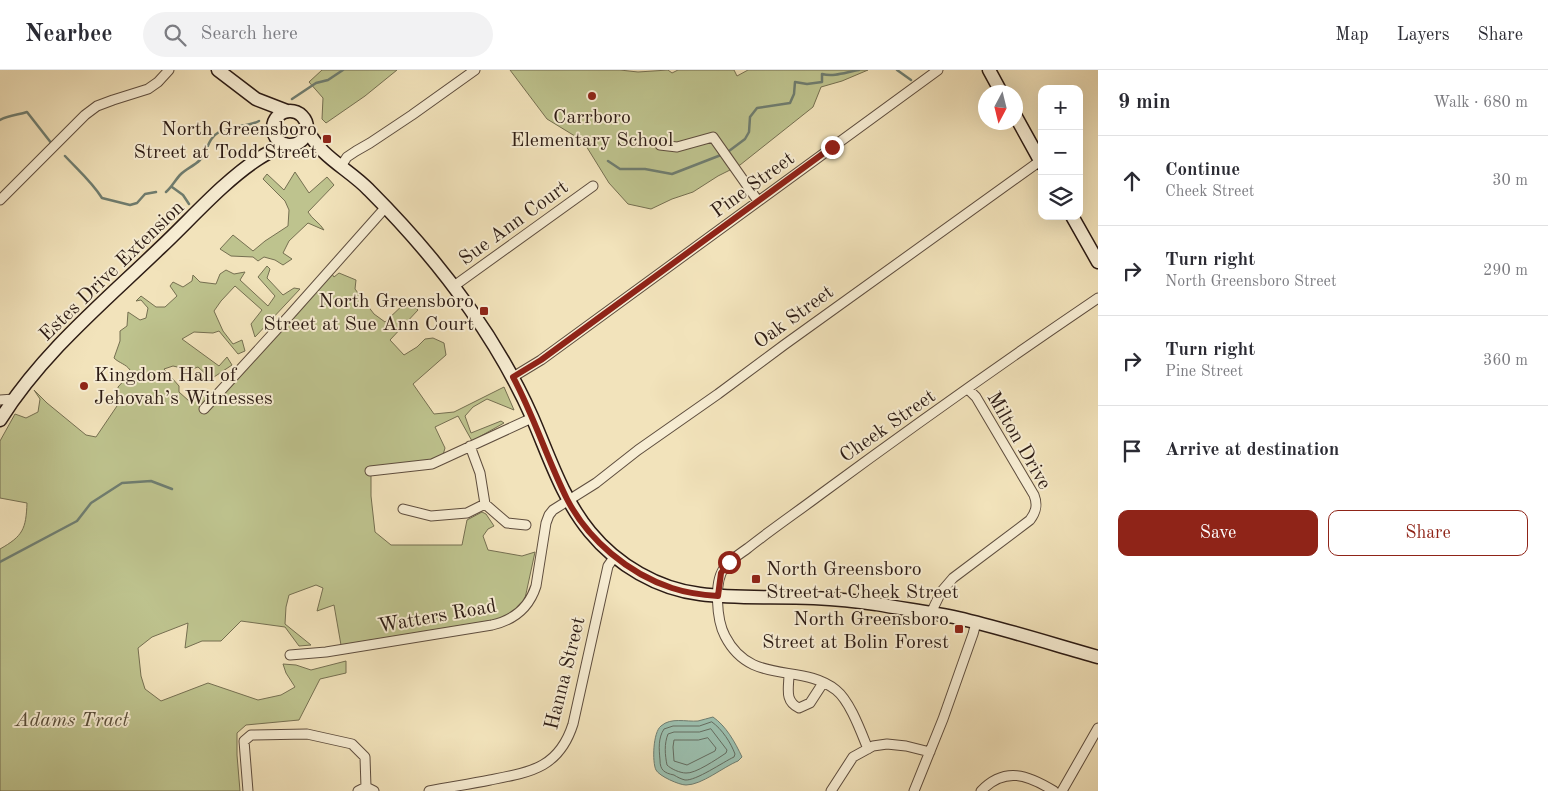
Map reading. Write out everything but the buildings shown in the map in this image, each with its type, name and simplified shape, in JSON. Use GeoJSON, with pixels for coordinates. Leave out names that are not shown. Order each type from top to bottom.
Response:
{"type":"FeatureCollection","features":[{"type":"Feature","properties":{"kind":"main road"},"geometry":{"type":"LineString","coordinates":[[218,70],[256,99],[300,114],[306,122],[307,129],[324,154]]}},
{"type":"Feature","properties":{"kind":"main road"},"geometry":{"type":"LineString","coordinates":[[989,70],[998,85]]}},
{"type":"Feature","properties":{"kind":"main road"},"geometry":{"type":"LineString","coordinates":[[256,99],[269,119],[277,140],[324,154],[358,180],[426,252],[454,286],[487,333],[513,377],[568,500],[592,534],[615,556],[635,571],[662,584],[687,592],[718,596],[814,598],[867,603],[931,613],[976,623],[1098,657]]}},
{"type":"Feature","properties":{"kind":"main road"},"geometry":{"type":"LineString","coordinates":[[273,130],[275,118],[287,111]]}},
{"type":"Feature","properties":{"kind":"main road"},"geometry":{"type":"LineString","coordinates":[[290,145],[303,139],[307,129]]}},
{"type":"Feature","properties":{"kind":"main road","name":"Estes Drive Extension"},"geometry":{"type":"LineString","coordinates":[[259,158],[273,130]]}},
{"type":"Feature","properties":{"kind":"main road"},"geometry":{"type":"LineString","coordinates":[[1023,130],[1038,157]]}},
{"type":"Feature","properties":{"kind":"main road","name":"Estes Drive Extension"},"geometry":{"type":"LineString","coordinates":[[0,420],[14,398],[44,361],[113,292],[232,179],[259,158],[290,145]]}},
{"type":"Feature","properties":{"kind":"main road"},"geometry":{"type":"LineString","coordinates":[[1074,220],[1098,262]]}},
{"type":"Feature","properties":{"kind":"street"},"geometry":{"type":"LineString","coordinates":[[0,200],[85,115],[98,106],[148,89],[158,82],[168,70]]}},
{"type":"Feature","properties":{"kind":"street"},"geometry":{"type":"LineString","coordinates":[[341,166],[356,150],[412,115],[476,70]]}},
{"type":"Feature","properties":{"kind":"street","name":"Pine Street"},"geometry":{"type":"LineString","coordinates":[[513,377],[541,360],[938,70]]}},
{"type":"Feature","properties":{"kind":"street"},"geometry":{"type":"LineString","coordinates":[[660,145],[677,147],[714,137],[758,201]]}},
{"type":"Feature","properties":{"kind":"street","name":"Oak Street"},"geometry":{"type":"LineString","coordinates":[[568,500],[596,483],[638,450],[718,394],[784,344],[1038,164]]}},
{"type":"Feature","properties":{"kind":"street","name":"Sue Ann Court"},"geometry":{"type":"LineString","coordinates":[[454,286],[593,186]]}},
{"type":"Feature","properties":{"kind":"street"},"geometry":{"type":"LineString","coordinates":[[204,409],[385,208]]}},
{"type":"Feature","properties":{"kind":"street","name":"Cheek Street"},"geometry":{"type":"LineString","coordinates":[[824,683],[807,677],[755,666],[743,659],[733,649],[724,635],[720,622],[718,596],[721,573],[729,562],[824,492],[1098,298]]}},
{"type":"Feature","properties":{"kind":"street","name":"Milton Drive"},"geometry":{"type":"LineString","coordinates":[[931,613],[946,584],[1030,520],[1035,514],[1036,508],[1034,495],[976,397],[968,389]]}},
{"type":"Feature","properties":{"kind":"street"},"geometry":{"type":"LineString","coordinates":[[0,400],[14,398]]}},
{"type":"Feature","properties":{"kind":"street"},"geometry":{"type":"LineString","coordinates":[[370,471],[432,464],[532,418]]}},
{"type":"Feature","properties":{"kind":"street"},"geometry":{"type":"LineString","coordinates":[[470,446],[480,473],[485,504],[508,523],[526,525]]}},
{"type":"Feature","properties":{"kind":"street","name":"Watters Road"},"geometry":{"type":"LineString","coordinates":[[290,655],[326,652],[492,625],[509,620],[524,609],[534,594],[546,523],[553,510],[568,500]]}},
{"type":"Feature","properties":{"kind":"street"},"geometry":{"type":"LineString","coordinates":[[403,509],[431,516],[467,513],[485,504]]}},
{"type":"Feature","properties":{"kind":"street","name":"Hanna Street"},"geometry":{"type":"LineString","coordinates":[[430,791],[529,772],[548,762],[564,746],[573,724],[608,566],[615,556]]}},
{"type":"Feature","properties":{"kind":"street"},"geometry":{"type":"LineString","coordinates":[[914,791],[930,752],[976,623]]}},
{"type":"Feature","properties":{"kind":"street"},"geometry":{"type":"LineString","coordinates":[[789,674],[789,701],[792,705],[799,708],[810,703],[824,683],[837,690],[849,704],[868,749]]}},
{"type":"Feature","properties":{"kind":"street"},"geometry":{"type":"LineString","coordinates":[[1062,791],[1098,728]]}},
{"type":"Feature","properties":{"kind":"street"},"geometry":{"type":"LineString","coordinates":[[248,791],[244,741],[251,735],[308,734],[352,744],[365,757],[366,790]]}},
{"type":"Feature","properties":{"kind":"street"},"geometry":{"type":"LineString","coordinates":[[831,791],[854,757],[873,746],[887,744],[906,746],[930,752]]}},
{"type":"Feature","properties":{"kind":"street"},"geometry":{"type":"LineString","coordinates":[[982,791],[993,780],[1014,775],[1028,777],[1054,791]]}},
{"type":"Feature","properties":{"kind":"green space"},"geometry":{"type":"Polygon","coordinates":[[[322,70],[397,70],[365,96],[326,123],[322,119],[323,98],[309,82],[322,70]]]}},
{"type":"Feature","properties":{"kind":"green space"},"geometry":{"type":"Polygon","coordinates":[[[510,70],[620,70],[638,72],[668,70],[672,73],[678,70],[734,70],[737,76],[748,70],[868,70],[842,81],[821,87],[813,107],[740,165],[693,192],[651,209],[628,204],[609,183],[583,141],[547,119],[510,70]]]}},
{"type":"Feature","properties":{"kind":"green space"},"geometry":{"type":"Polygon","coordinates":[[[295,172],[309,193],[327,177],[334,185],[308,212],[324,230],[308,223],[289,241],[283,253],[292,259],[283,265],[275,260],[264,257],[258,261],[253,257],[231,256],[220,249],[233,235],[253,251],[288,226],[289,210],[285,201],[263,179],[267,174],[284,190],[295,172]]]}},
{"type":"Feature","properties":{"kind":"green space","name":"Adams Tract"},"geometry":{"type":"Polygon","coordinates":[[[267,266],[270,269],[267,278],[283,295],[294,288],[300,289],[255,337],[251,324],[262,310],[235,286],[214,311],[223,331],[233,344],[242,340],[245,351],[238,354],[219,331],[213,333],[194,332],[182,339],[219,366],[227,357],[232,365],[211,379],[198,367],[190,370],[173,366],[164,369],[179,386],[179,392],[189,401],[206,395],[218,396],[299,312],[332,274],[334,277],[339,273],[356,280],[355,289],[374,314],[385,322],[407,301],[418,310],[390,340],[404,355],[417,347],[425,339],[433,338],[444,343],[446,355],[413,384],[434,414],[454,412],[504,387],[514,410],[487,399],[473,407],[465,416],[471,433],[501,421],[504,423],[472,441],[458,416],[435,427],[445,448],[443,455],[430,462],[371,471],[371,496],[375,532],[391,545],[462,545],[467,520],[482,512],[486,514],[494,526],[488,529],[483,536],[488,550],[522,556],[535,552],[524,603],[513,617],[341,645],[334,605],[317,611],[323,588],[316,585],[289,595],[286,607],[285,624],[311,645],[299,646],[285,627],[241,621],[221,641],[202,641],[185,648],[188,623],[152,637],[138,648],[141,676],[145,689],[161,701],[208,683],[258,700],[281,695],[295,687],[286,673],[283,664],[296,665],[311,670],[346,661],[346,673],[320,679],[299,720],[246,725],[237,733],[240,791],[0,791],[0,549],[14,540],[22,531],[26,519],[27,503],[0,498],[0,441],[15,414],[26,418],[38,412],[40,399],[34,390],[86,435],[96,437],[119,403],[118,387],[130,374],[128,368],[114,358],[120,341],[120,331],[127,326],[128,312],[140,320],[146,318],[148,308],[141,300],[136,301],[141,296],[156,307],[165,307],[177,296],[170,286],[173,282],[183,287],[192,281],[193,275],[200,282],[216,284],[220,274],[226,270],[234,274],[245,272],[240,280],[268,306],[275,296],[258,277],[267,266]]]}},
{"type":"Feature","properties":{"kind":"water"},"geometry":{"type":"Polygon","coordinates":[[[713,717],[730,735],[742,757],[738,761],[699,782],[686,785],[679,784],[665,777],[656,770],[654,747],[656,734],[661,726],[674,721],[698,721],[713,717]]]}},
{"type":"Feature","properties":{"kind":"waterway"},"geometry":{"type":"LineString","coordinates":[[292,99],[316,83],[328,80],[343,70]]}},
{"type":"Feature","properties":{"kind":"waterway"},"geometry":{"type":"LineString","coordinates":[[729,151],[745,139],[749,132],[750,117],[757,108],[790,103],[794,94],[795,82],[807,84],[822,82],[822,74],[836,75],[859,70]]}},
{"type":"Feature","properties":{"kind":"waterway"},"geometry":{"type":"LineString","coordinates":[[897,70],[911,80]]}},
{"type":"Feature","properties":{"kind":"waterway"},"geometry":{"type":"LineString","coordinates":[[0,120],[27,112],[52,144]]}},
{"type":"Feature","properties":{"kind":"waterway"},"geometry":{"type":"LineString","coordinates":[[166,192],[181,174],[200,160],[215,135],[229,128],[249,125],[259,121]]}},
{"type":"Feature","properties":{"kind":"waterway"},"geometry":{"type":"LineString","coordinates":[[608,161],[620,169],[645,169],[672,174],[721,155]]}},
{"type":"Feature","properties":{"kind":"waterway"},"geometry":{"type":"LineString","coordinates":[[65,156],[102,198],[130,205],[137,203],[145,194],[156,192]]}},
{"type":"Feature","properties":{"kind":"waterway"},"geometry":{"type":"LineString","coordinates":[[172,187],[183,195],[189,204]]}},
{"type":"Feature","properties":{"kind":"waterway"},"geometry":{"type":"LineString","coordinates":[[0,562],[77,521],[91,503],[122,483],[151,481],[172,489]]}},
{"type":"Feature","properties":{"kind":"place","name":"Carrboro Elementary School"},"geometry":{"type":"Point","coordinates":[592,96]}},
{"type":"Feature","properties":{"kind":"place","name":"North Greensboro Street at Todd Street"},"geometry":{"type":"Point","coordinates":[327,139]}},
{"type":"Feature","properties":{"kind":"place","name":"North Greensboro Street at Sue Ann Court"},"geometry":{"type":"Point","coordinates":[484,311]}},
{"type":"Feature","properties":{"kind":"place","name":"Kingdom Hall of Jehovah’s Witnesses"},"geometry":{"type":"Point","coordinates":[84,386]}},
{"type":"Feature","properties":{"kind":"place","name":"North Greensboro Street at Cheek Street"},"geometry":{"type":"Point","coordinates":[756,579]}},
{"type":"Feature","properties":{"kind":"place","name":"North Greensboro Street at Bolin Forest"},"geometry":{"type":"Point","coordinates":[959,629]}},
{"type":"Feature","properties":{"kind":"route"},"geometry":{"type":"LineString","coordinates":[[729,562],[721,573],[718,596],[699,594],[673,589],[648,578],[625,564],[602,545],[582,522],[568,500],[513,377],[541,360],[832,147]]}}]}
